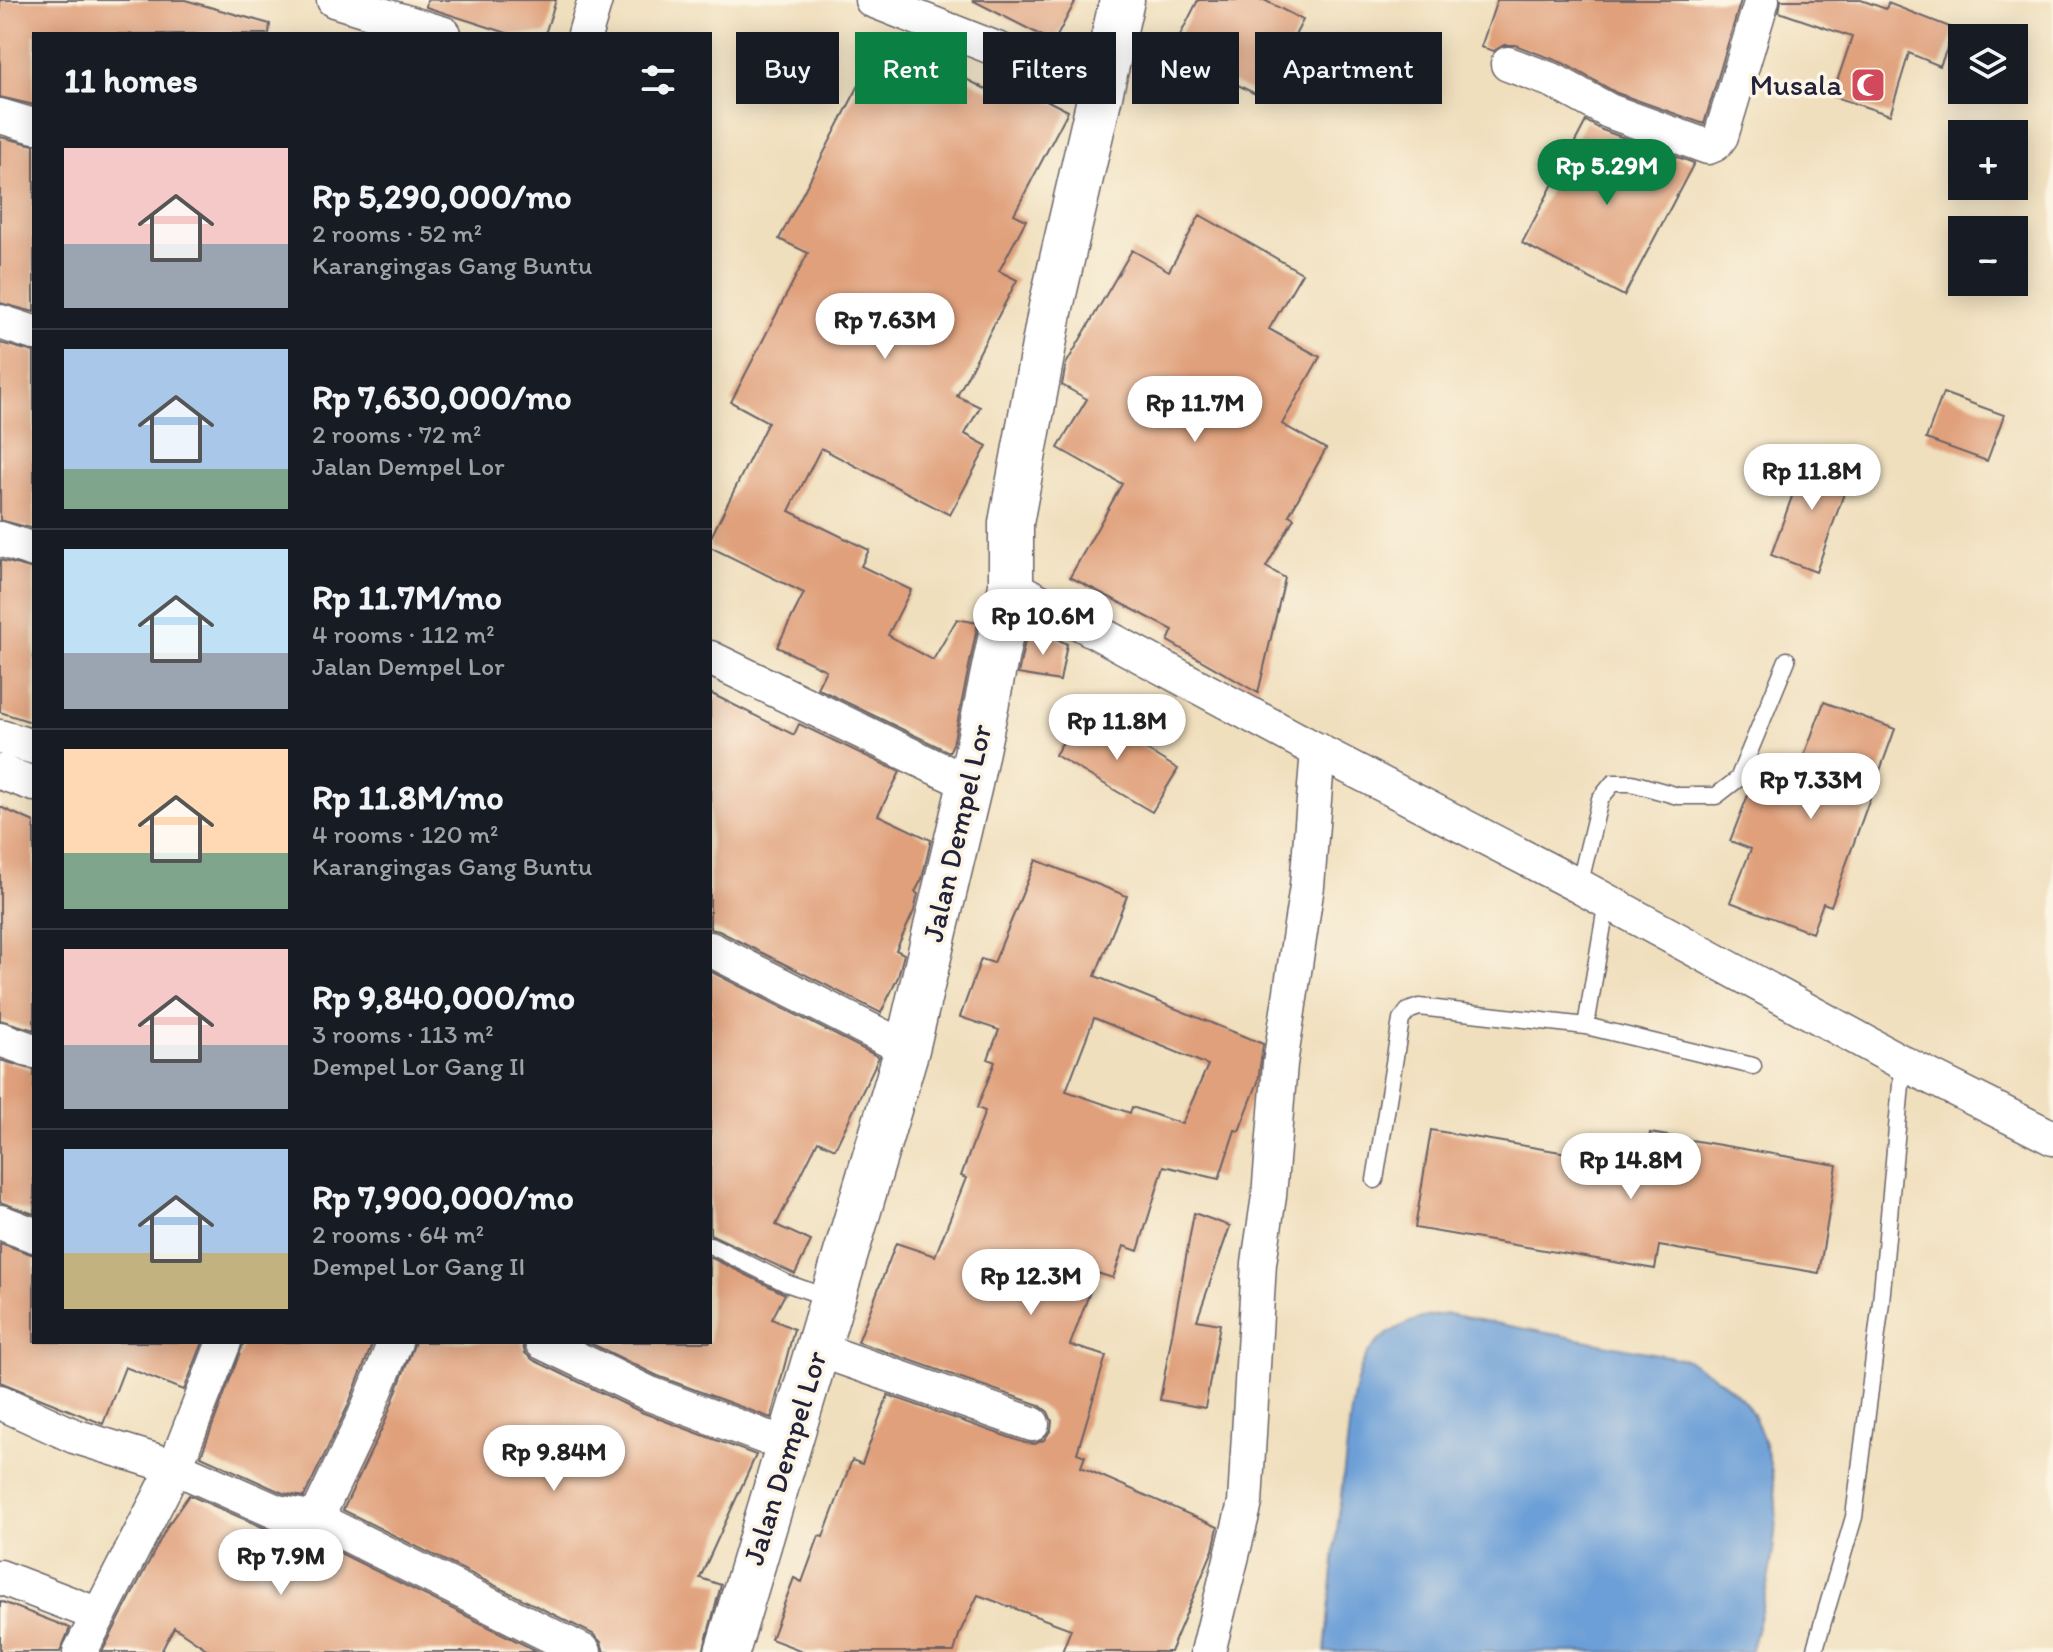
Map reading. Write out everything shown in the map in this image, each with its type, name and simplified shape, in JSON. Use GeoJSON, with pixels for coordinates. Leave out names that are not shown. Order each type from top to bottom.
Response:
{"type":"FeatureCollection","features":[{"type":"Feature","properties":{"kind":"street"},"geometry":{"type":"LineString","coordinates":[[334,0],[369,15],[436,32]]}},
{"type":"Feature","properties":{"kind":"street"},"geometry":{"type":"LineString","coordinates":[[586,32],[595,0]]}},
{"type":"Feature","properties":{"kind":"street"},"geometry":{"type":"LineString","coordinates":[[872,0],[983,44]]}},
{"type":"Feature","properties":{"kind":"street","name":"Jalan Dempel Lor"},"geometry":{"type":"LineString","coordinates":[[1115,32],[1122,0]]}},
{"type":"Feature","properties":{"kind":"street"},"geometry":{"type":"LineString","coordinates":[[1508,64],[1554,81],[1609,111],[1708,147],[1721,136],[1762,0]]}},
{"type":"Feature","properties":{"kind":"street","name":"Jalan Dempel Lor"},"geometry":{"type":"LineString","coordinates":[[733,1650],[831,1299],[907,1049],[970,784],[1011,586],[1011,523],[1051,307],[1098,104]]}},
{"type":"Feature","properties":{"kind":"street"},"geometry":{"type":"LineString","coordinates":[[0,116],[32,125]]}},
{"type":"Feature","properties":{"kind":"street"},"geometry":{"type":"LineString","coordinates":[[0,322],[32,332]]}},
{"type":"Feature","properties":{"kind":"street"},"geometry":{"type":"LineString","coordinates":[[0,539],[32,549]]}},
{"type":"Feature","properties":{"kind":"street"},"geometry":{"type":"LineString","coordinates":[[1011,586],[1329,757],[1593,893],[1903,1063],[2053,1138]]}},
{"type":"Feature","properties":{"kind":"street"},"geometry":{"type":"LineString","coordinates":[[712,659],[970,784]]}},
{"type":"Feature","properties":{"kind":"street"},"geometry":{"type":"LineString","coordinates":[[0,737],[32,746]]}},
{"type":"Feature","properties":{"kind":"street"},"geometry":{"type":"LineString","coordinates":[[1208,1652],[1245,1503],[1259,1263],[1269,1196],[1280,1064],[1329,757]]}},
{"type":"Feature","properties":{"kind":"street"},"geometry":{"type":"LineString","coordinates":[[0,772],[32,783]]}},
{"type":"Feature","properties":{"kind":"street"},"geometry":{"type":"LineString","coordinates":[[712,950],[907,1049]]}},
{"type":"Feature","properties":{"kind":"street"},"geometry":{"type":"LineString","coordinates":[[0,1039],[32,1050]]}},
{"type":"Feature","properties":{"kind":"street"},"geometry":{"type":"LineString","coordinates":[[0,1222],[32,1234]]}},
{"type":"Feature","properties":{"kind":"street"},"geometry":{"type":"LineString","coordinates":[[80,1652],[175,1467],[223,1344]]}},
{"type":"Feature","properties":{"kind":"street"},"geometry":{"type":"LineString","coordinates":[[316,1519],[365,1416],[394,1344]]}},
{"type":"Feature","properties":{"kind":"street"},"geometry":{"type":"LineString","coordinates":[[546,1344],[650,1394],[789,1446]]}},
{"type":"Feature","properties":{"kind":"street"},"geometry":{"type":"LineString","coordinates":[[817,1349],[1032,1424]]}},
{"type":"Feature","properties":{"kind":"street"},"geometry":{"type":"LineString","coordinates":[[0,1402],[74,1436],[175,1467],[277,1512],[316,1519],[584,1652]]}},
{"type":"Feature","properties":{"kind":"street"},"geometry":{"type":"LineString","coordinates":[[0,1577],[99,1615]]}},
{"type":"Feature","properties":{"kind":"lane"},"geometry":{"type":"LineString","coordinates":[[1586,1026],[1600,799],[1613,783],[1632,783],[1678,796],[1716,796],[1738,779],[1787,660]]}},
{"type":"Feature","properties":{"kind":"lane"},"geometry":{"type":"LineString","coordinates":[[1375,1180],[1401,1020],[1408,1011],[1419,1007],[1586,1026],[1753,1066]]}},
{"type":"Feature","properties":{"kind":"lane"},"geometry":{"type":"LineString","coordinates":[[1814,1652],[1854,1517],[1881,1302],[1903,1063]]}},
{"type":"Feature","properties":{"kind":"lane"},"geometry":{"type":"LineString","coordinates":[[712,1246],[786,1283],[831,1299]]}},
{"type":"Feature","properties":{"kind":"water"},"geometry":{"type":"Polygon","coordinates":[[[1448,1314],[1688,1360],[1724,1383],[1743,1400],[1763,1439],[1776,1505],[1770,1569],[1750,1652],[1325,1652],[1349,1425],[1362,1365],[1386,1335],[1410,1322],[1448,1314]]]}},
{"type":"Feature","properties":{"kind":"building"},"geometry":{"type":"Polygon","coordinates":[[[0,0],[185,0],[270,24],[269,32],[32,32],[32,105],[0,97],[0,0]]]}},
{"type":"Feature","properties":{"kind":"building"},"geometry":{"type":"Polygon","coordinates":[[[427,0],[556,0],[546,32],[504,32],[426,7],[427,0]]]}},
{"type":"Feature","properties":{"kind":"building"},"geometry":{"type":"Polygon","coordinates":[[[972,0],[1076,0],[1059,32],[1034,32],[972,0]]]}},
{"type":"Feature","properties":{"kind":"building"},"geometry":{"type":"Polygon","coordinates":[[[1198,0],[1264,0],[1303,20],[1297,32],[1255,32],[1255,94],[1239,86],[1239,32],[1182,32],[1198,0]]]}},
{"type":"Feature","properties":{"kind":"building"},"geometry":{"type":"Polygon","coordinates":[[[1497,0],[1741,0],[1704,124],[1617,93],[1563,63],[1515,45],[1504,45],[1494,51],[1481,47],[1497,0]]]}},
{"type":"Feature","properties":{"kind":"building"},"geometry":{"type":"Polygon","coordinates":[[[1781,0],[1861,0],[1886,9],[1888,3],[1948,26],[1948,46],[1940,66],[1909,53],[1890,115],[1832,96],[1852,37],[1779,12],[1781,0]]]}},
{"type":"Feature","properties":{"kind":"building"},"geometry":{"type":"Polygon","coordinates":[[[967,80],[983,88],[983,104],[1054,104],[1068,111],[1014,214],[1026,220],[999,271],[1017,280],[957,396],[980,407],[965,434],[987,446],[950,515],[821,448],[789,511],[869,550],[861,566],[911,590],[888,635],[933,660],[957,619],[978,623],[949,752],[817,688],[826,670],[777,647],[804,593],[712,548],[712,535],[768,422],[731,402],[808,253],[779,239],[855,93],[855,104],[967,104],[967,80]]]}},
{"type":"Feature","properties":{"kind":"building"},"geometry":{"type":"Polygon","coordinates":[[[1586,121],[1602,130],[1694,163],[1624,296],[1522,243],[1586,121]]]}},
{"type":"Feature","properties":{"kind":"building"},"geometry":{"type":"Polygon","coordinates":[[[0,137],[32,145],[32,311],[0,303],[0,137]]]}},
{"type":"Feature","properties":{"kind":"building"},"geometry":{"type":"Polygon","coordinates":[[[1200,215],[1302,273],[1269,329],[1320,357],[1282,424],[1326,449],[1289,515],[1294,518],[1266,567],[1285,578],[1258,693],[1168,641],[1173,630],[1070,577],[1122,484],[1058,448],[1087,399],[1062,385],[1066,364],[1132,250],[1169,271],[1200,215]]]}},
{"type":"Feature","properties":{"kind":"building"},"geometry":{"type":"Polygon","coordinates":[[[0,343],[32,351],[32,528],[0,520],[0,343]]]}},
{"type":"Feature","properties":{"kind":"building"},"geometry":{"type":"Polygon","coordinates":[[[1943,393],[2004,415],[1987,461],[1926,439],[1943,393]]]}},
{"type":"Feature","properties":{"kind":"building"},"geometry":{"type":"Polygon","coordinates":[[[1808,452],[1853,468],[1816,572],[1771,555],[1808,452]]]}},
{"type":"Feature","properties":{"kind":"building"},"geometry":{"type":"Polygon","coordinates":[[[0,560],[32,568],[32,722],[0,712],[0,560]]]}},
{"type":"Feature","properties":{"kind":"building"},"geometry":{"type":"Polygon","coordinates":[[[1027,631],[1050,635],[1067,644],[1060,681],[1018,674],[1027,631]]]}},
{"type":"Feature","properties":{"kind":"building"},"geometry":{"type":"Polygon","coordinates":[[[712,694],[794,735],[799,724],[900,772],[878,815],[931,840],[922,879],[915,892],[918,894],[914,911],[896,950],[904,954],[898,977],[881,1013],[712,929],[712,694]]]}},
{"type":"Feature","properties":{"kind":"building"},"geometry":{"type":"Polygon","coordinates":[[[1824,702],[1895,729],[1831,906],[1823,903],[1812,933],[1730,902],[1751,849],[1730,841],[1748,795],[1768,803],[1775,782],[1792,788],[1824,702]]]}},
{"type":"Feature","properties":{"kind":"building"},"geometry":{"type":"Polygon","coordinates":[[[1082,711],[1178,769],[1152,812],[1055,755],[1082,711]]]}},
{"type":"Feature","properties":{"kind":"building"},"geometry":{"type":"Polygon","coordinates":[[[0,807],[32,821],[32,1029],[0,1020],[0,807]]]}},
{"type":"Feature","properties":{"kind":"building"},"geometry":{"type":"Polygon","coordinates":[[[1036,860],[1127,896],[1095,976],[1263,1044],[1258,1082],[1239,1131],[1235,1130],[1219,1179],[1164,1166],[1138,1251],[1124,1246],[1113,1278],[1097,1273],[1070,1345],[1106,1356],[1077,1453],[1085,1456],[1081,1467],[1218,1527],[1213,1550],[1170,1652],[1062,1652],[1071,1629],[978,1595],[954,1652],[805,1652],[771,1639],[794,1578],[802,1582],[819,1536],[823,1537],[852,1460],[862,1464],[888,1395],[1025,1443],[1035,1444],[1044,1440],[1051,1430],[1052,1421],[1048,1412],[1039,1405],[858,1342],[896,1243],[935,1256],[966,1178],[961,1176],[985,1111],[977,1108],[995,1062],[988,1059],[999,1030],[960,1017],[981,959],[994,963],[1036,860]],[[1094,1018],[1066,1091],[1130,1113],[1132,1107],[1182,1124],[1208,1065],[1094,1018]]]}},
{"type":"Feature","properties":{"kind":"building"},"geometry":{"type":"Polygon","coordinates":[[[712,972],[879,1057],[835,1149],[818,1141],[776,1225],[811,1241],[795,1274],[712,1235],[712,972]]]}},
{"type":"Feature","properties":{"kind":"building"},"geometry":{"type":"Polygon","coordinates":[[[0,1060],[32,1069],[32,1213],[0,1202],[0,1060]]]}},
{"type":"Feature","properties":{"kind":"building"},"geometry":{"type":"Polygon","coordinates":[[[1431,1130],[1644,1166],[1650,1133],[1837,1165],[1819,1273],[1659,1246],[1655,1269],[1415,1228],[1431,1130]]]}},
{"type":"Feature","properties":{"kind":"building"},"geometry":{"type":"Polygon","coordinates":[[[1194,1213],[1230,1226],[1197,1320],[1220,1324],[1205,1408],[1160,1400],[1194,1213]]]}},
{"type":"Feature","properties":{"kind":"building"},"geometry":{"type":"Polygon","coordinates":[[[0,1243],[32,1254],[32,1344],[202,1344],[184,1390],[125,1367],[103,1424],[0,1382],[0,1243]]]}},
{"type":"Feature","properties":{"kind":"building"},"geometry":{"type":"Polygon","coordinates":[[[712,1258],[785,1294],[772,1319],[794,1329],[771,1418],[658,1376],[592,1344],[712,1344],[712,1258]]]}},
{"type":"Feature","properties":{"kind":"building"},"geometry":{"type":"Polygon","coordinates":[[[243,1344],[372,1344],[347,1408],[304,1497],[283,1493],[201,1456],[243,1344]]]}},
{"type":"Feature","properties":{"kind":"building"},"geometry":{"type":"Polygon","coordinates":[[[414,1344],[523,1344],[525,1353],[533,1360],[641,1412],[756,1455],[700,1578],[721,1585],[703,1652],[604,1652],[601,1642],[593,1634],[343,1510],[384,1424],[414,1344]]]}},
{"type":"Feature","properties":{"kind":"building"},"geometry":{"type":"Polygon","coordinates":[[[189,1495],[269,1530],[310,1538],[539,1652],[211,1652],[174,1627],[161,1652],[102,1652],[168,1525],[189,1495]]]}},
{"type":"Feature","properties":{"kind":"building"},"geometry":{"type":"Polygon","coordinates":[[[0,1601],[70,1628],[60,1652],[0,1652],[0,1601]]]}},
{"type":"Feature","properties":{"kind":"place","name":"Musala"},"geometry":{"type":"Point","coordinates":[1868,85]}}]}
